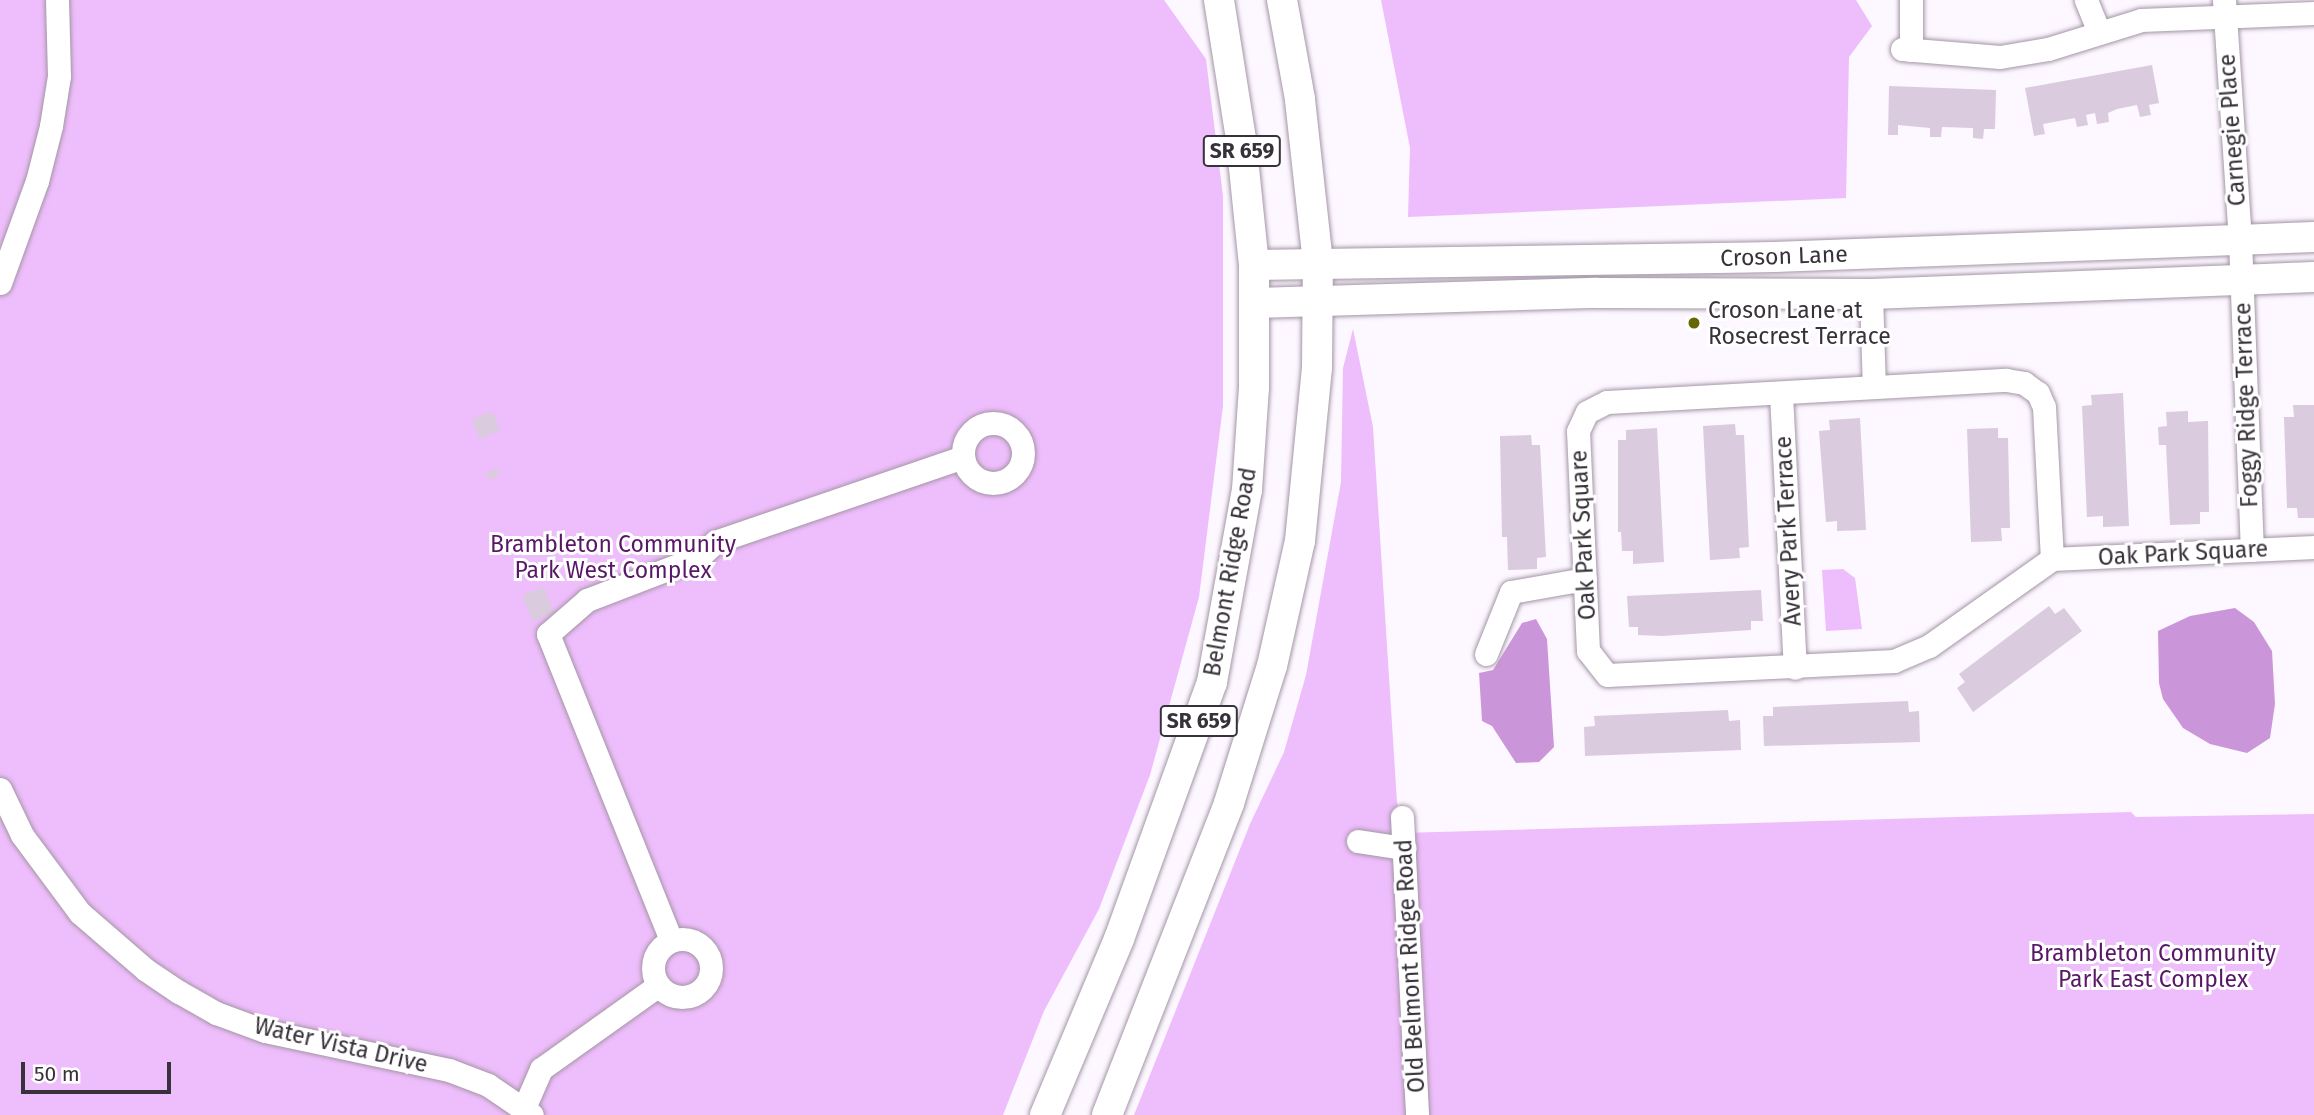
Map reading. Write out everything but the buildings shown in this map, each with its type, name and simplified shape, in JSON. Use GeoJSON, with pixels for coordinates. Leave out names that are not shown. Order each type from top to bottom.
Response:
{"type":"FeatureCollection","features":[{"type":"Feature","properties":{"kind":"main road","name":"Belmont Ridge Road"},"geometry":{"type":"LineString","coordinates":[[1045,1115],[1128,915],[1212,682],[1247,489],[1255,303],[1254,265],[1239,127],[1219,0]]}},
{"type":"Feature","properties":{"kind":"main road","name":"SR 659"},"geometry":{"type":"LineString","coordinates":[[1107,1115],[1229,803],[1272,666],[1300,541],[1319,299],[1318,264],[1300,99],[1282,0]]}},
{"type":"Feature","properties":{"kind":"main road","name":"Croson Lane"},"geometry":{"type":"LineString","coordinates":[[1255,303],[1319,299],[1597,293],[1871,294],[2240,260],[2314,237]]}},
{"type":"Feature","properties":{"kind":"main road","name":"Croson Lane"},"geometry":{"type":"LineString","coordinates":[[1254,265],[1774,257],[2240,260],[2314,277]]}},
{"type":"Feature","properties":{"kind":"street"},"geometry":{"type":"LineString","coordinates":[[0,283],[37,181],[51,126],[59,75],[57,0]]}},
{"type":"Feature","properties":{"kind":"street"},"geometry":{"type":"LineString","coordinates":[[1911,0],[1907,49],[2000,57],[2048,49],[2141,20],[2224,9],[2314,13]]}},
{"type":"Feature","properties":{"kind":"street"},"geometry":{"type":"LineString","coordinates":[[2086,0],[2099,33]]}},
{"type":"Feature","properties":{"kind":"street","name":"Carnegie Place"},"geometry":{"type":"LineString","coordinates":[[2224,9],[2240,260]]}},
{"type":"Feature","properties":{"kind":"street","name":"Foggy Ridge Terrace"},"geometry":{"type":"LineString","coordinates":[[2240,260],[2252,550]]}},
{"type":"Feature","properties":{"kind":"street"},"geometry":{"type":"LineString","coordinates":[[1871,294],[1874,387]]}},
{"type":"Feature","properties":{"kind":"street","name":"Oak Park Square"},"geometry":{"type":"LineString","coordinates":[[2052,559],[2044,407],[2038,393],[2024,383],[2006,380],[1607,402],[1587,412],[1578,431],[1588,651],[1607,674],[1875,665],[1914,655],[2052,559],[2314,547]]}},
{"type":"Feature","properties":{"kind":"street","name":"Avery Park Terrace"},"geometry":{"type":"LineString","coordinates":[[1781,394],[1795,668]]}},
{"type":"Feature","properties":{"kind":"street"},"geometry":{"type":"LineString","coordinates":[[671,940],[548,634],[587,600],[699,557],[715,542],[963,457]]}},
{"type":"Feature","properties":{"kind":"street"},"geometry":{"type":"LineString","coordinates":[[1486,654],[1502,592],[1585,579]]}},
{"type":"Feature","properties":{"kind":"street","name":"Water Vista Drive"},"geometry":{"type":"LineString","coordinates":[[0,789],[22,835],[80,913],[120,950],[179,992],[216,1013],[265,1031],[449,1070],[488,1085],[528,1111]]}},
{"type":"Feature","properties":{"kind":"street","name":"Old Belmont Ridge Road"},"geometry":{"type":"LineString","coordinates":[[1402,817],[1417,1115]]}},
{"type":"Feature","properties":{"kind":"street"},"geometry":{"type":"LineString","coordinates":[[1358,841],[1404,848]]}},
{"type":"Feature","properties":{"kind":"street"},"geometry":{"type":"LineString","coordinates":[[691,939],[706,950],[714,969],[708,985],[693,996],[675,997],[656,987],[653,970],[658,952],[671,940],[691,939]]}},
{"type":"Feature","properties":{"kind":"street"},"geometry":{"type":"LineString","coordinates":[[528,1111],[541,1069],[656,987]]}},
{"type":"Feature","properties":{"kind":"green space","name":"Brambleton Community Park West Complex"},"geometry":{"type":"Polygon","coordinates":[[[0,0],[1164,0],[1206,59],[1223,196],[1223,406],[1199,597],[1150,775],[1099,909],[1044,1011],[1003,1115],[0,1115],[0,0]]]}},
{"type":"Feature","properties":{"kind":"green space"},"geometry":{"type":"Polygon","coordinates":[[[1381,0],[1856,0],[1872,26],[1849,57],[1846,198],[1408,217],[1410,148],[1381,0]]]}},
{"type":"Feature","properties":{"kind":"green space","name":"Brambleton Community Park East Complex"},"geometry":{"type":"Polygon","coordinates":[[[1353,329],[1373,427],[1397,802],[1403,833],[2131,812],[2136,817],[2314,814],[2314,1115],[1134,1115],[1250,824],[1284,752],[1306,675],[1341,482],[1343,368],[1353,329]]]}},
{"type":"Feature","properties":{"kind":"green space"},"geometry":{"type":"Polygon","coordinates":[[[1843,569],[1855,578],[1862,629],[1826,631],[1822,570],[1843,569]]]}},
{"type":"Feature","properties":{"kind":"shaded area"},"geometry":{"type":"Polygon","coordinates":[[[2235,608],[2254,622],[2272,651],[2275,704],[2270,738],[2247,753],[2210,744],[2183,728],[2163,699],[2159,683],[2158,631],[2190,616],[2235,608]]]}},
{"type":"Feature","properties":{"kind":"shaded area"},"geometry":{"type":"Polygon","coordinates":[[[1536,619],[1547,639],[1554,747],[1539,762],[1516,763],[1492,726],[1482,721],[1479,673],[1493,670],[1522,623],[1536,619]]]}},
{"type":"Feature","properties":{"kind":"place","name":"Croson Lane at Rosecrest Terrace"},"geometry":{"type":"Point","coordinates":[1694,323]}}]}
